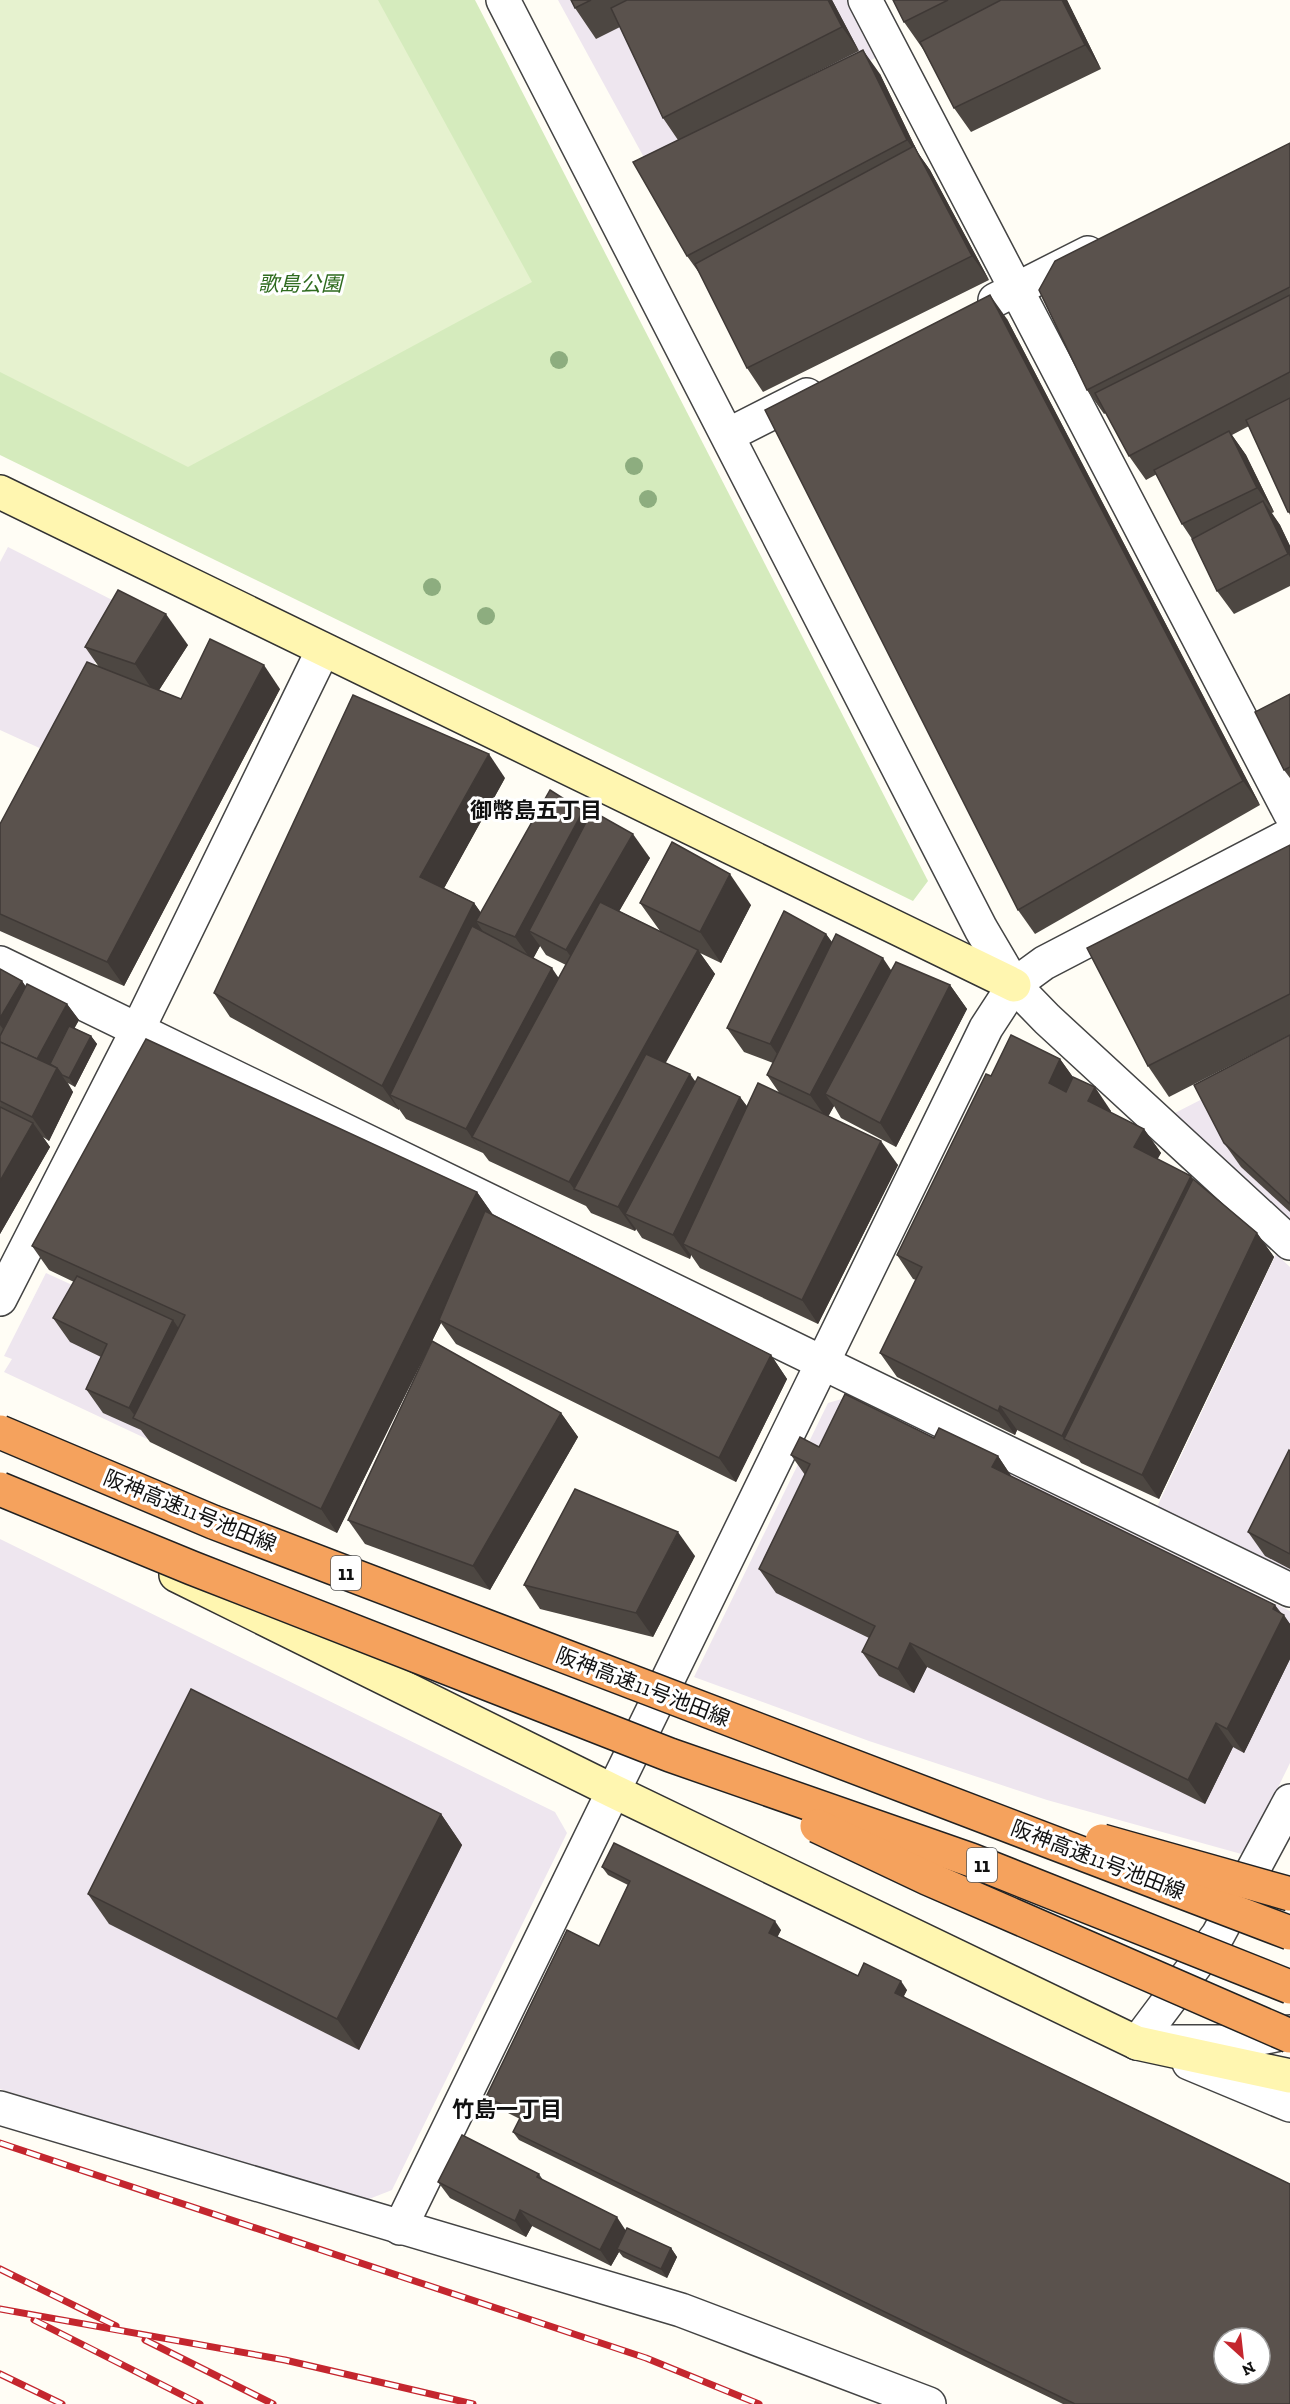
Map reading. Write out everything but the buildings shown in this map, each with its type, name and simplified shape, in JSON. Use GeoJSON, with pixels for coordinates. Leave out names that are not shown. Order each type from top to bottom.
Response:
{"type":"FeatureCollection","features":[{"type":"Feature","properties":{"kind":"highway","name":"阪神高速11号池田線"},"geometry":{"type":"LineString","coordinates":[[0,1432],[213,1521],[1290,1933]]}},
{"type":"Feature","properties":{"kind":"highway","name":"11"},"geometry":{"type":"LineString","coordinates":[[0,1489],[203,1572],[670,1755],[971,1860],[1290,1987]]}},
{"type":"Feature","properties":{"kind":"highway"},"geometry":{"type":"LineString","coordinates":[[670,1755],[927,1878],[1290,2034]]}},
{"type":"Feature","properties":{"kind":"highway","name":"11"},"geometry":{"type":"LineString","coordinates":[[896,1782],[1290,1894]]}},
{"type":"Feature","properties":{"kind":"street"},"geometry":{"type":"LineString","coordinates":[[503,0],[981,929],[1014,985],[1052,1024],[1290,1243]]}},
{"type":"Feature","properties":{"kind":"street"},"geometry":{"type":"LineString","coordinates":[[865,0],[1290,813]]}},
{"type":"Feature","properties":{"kind":"street"},"geometry":{"type":"LineString","coordinates":[[973,311],[1110,241]]}},
{"type":"Feature","properties":{"kind":"street"},"geometry":{"type":"LineString","coordinates":[[728,435],[835,381]]}},
{"type":"Feature","properties":{"kind":"street"},"geometry":{"type":"LineString","coordinates":[[0,492],[877,916],[1014,985]]}},
{"type":"Feature","properties":{"kind":"street"},"geometry":{"type":"LineString","coordinates":[[0,1299],[138,1029],[324,650]]}},
{"type":"Feature","properties":{"kind":"street"},"geometry":{"type":"LineString","coordinates":[[400,2228],[986,1028],[1014,985],[1044,963],[1290,835]]}},
{"type":"Feature","properties":{"kind":"street"},"geometry":{"type":"LineString","coordinates":[[0,963],[1290,1590]]}},
{"type":"Feature","properties":{"kind":"street"},"geometry":{"type":"LineString","coordinates":[[0,1489],[613,1791],[1137,2043],[1290,2105]]}},
{"type":"Feature","properties":{"kind":"street"},"geometry":{"type":"LineString","coordinates":[[1137,2043],[1218,1935],[1290,1801]]}},
{"type":"Feature","properties":{"kind":"street"},"geometry":{"type":"LineString","coordinates":[[1137,2043],[1240,2042],[1290,2034]]}},
{"type":"Feature","properties":{"kind":"street"},"geometry":{"type":"LineString","coordinates":[[1137,2043],[1290,2076]]}},
{"type":"Feature","properties":{"kind":"street"},"geometry":{"type":"LineString","coordinates":[[0,2108],[681,2310],[929,2404]]}},
{"type":"Feature","properties":{"kind":"shaded area"},"geometry":{"type":"Polygon","coordinates":[[[558,0],[850,0],[879,56],[653,174],[558,0]]]}},
{"type":"Feature","properties":{"kind":"shaded area"},"geometry":{"type":"Polygon","coordinates":[[[8,547],[126,607],[46,751],[0,730],[0,562],[8,547]]]}},
{"type":"Feature","properties":{"kind":"shaded area"},"geometry":{"type":"Polygon","coordinates":[[[1290,1054],[1290,1222],[1173,1114],[1290,1054]]]}},
{"type":"Feature","properties":{"kind":"shaded area"},"geometry":{"type":"Polygon","coordinates":[[[1276,1254],[1290,1267],[1290,1573],[1157,1507],[1276,1254]]]}},
{"type":"Feature","properties":{"kind":"shaded area"},"geometry":{"type":"Polygon","coordinates":[[[46,1273],[195,1341],[147,1439],[4,1372],[12,1359],[4,1356],[46,1273]]]}},
{"type":"Feature","properties":{"kind":"shaded area"},"geometry":{"type":"Polygon","coordinates":[[[852,1396],[1290,1611],[1290,1763],[1245,1855],[1047,1800],[869,1741],[694,1677],[828,1403],[852,1396]]]}},
{"type":"Feature","properties":{"kind":"shaded area"},"geometry":{"type":"Polygon","coordinates":[[[0,1539],[555,1812],[567,1833],[392,2190],[364,2201],[0,2089],[0,1539]]]}},
{"type":"Feature","properties":{"kind":"green space","name":"歌島公園"},"geometry":{"type":"Polygon","coordinates":[[[0,0],[475,0],[928,881],[913,901],[0,455],[0,0]]]}},
{"type":"Feature","properties":{"kind":"green space"},"geometry":{"type":"Polygon","coordinates":[[[0,0],[378,0],[532,282],[188,467],[0,372],[0,0]]]}},
{"type":"Feature","properties":{"kind":"railway"},"geometry":{"type":"LineString","coordinates":[[0,2143],[646,2358],[759,2404]]}},
{"type":"Feature","properties":{"kind":"railway"},"geometry":{"type":"LineString","coordinates":[[0,2269],[116,2326]]}},
{"type":"Feature","properties":{"kind":"railway"},"geometry":{"type":"LineString","coordinates":[[0,2309],[285,2360],[473,2404]]}},
{"type":"Feature","properties":{"kind":"railway"},"geometry":{"type":"LineString","coordinates":[[34,2320],[200,2404]]}},
{"type":"Feature","properties":{"kind":"railway"},"geometry":{"type":"LineString","coordinates":[[145,2340],[273,2404]]}},
{"type":"Feature","properties":{"kind":"railway"},"geometry":{"type":"LineString","coordinates":[[0,2374],[62,2404]]}},
{"type":"Feature","properties":{"kind":"district","name":"御幣島五丁目"},"geometry":{"type":"Point","coordinates":[536,810]}},
{"type":"Feature","properties":{"kind":"district","name":"竹島一丁目"},"geometry":{"type":"Point","coordinates":[507,2109]}}]}
